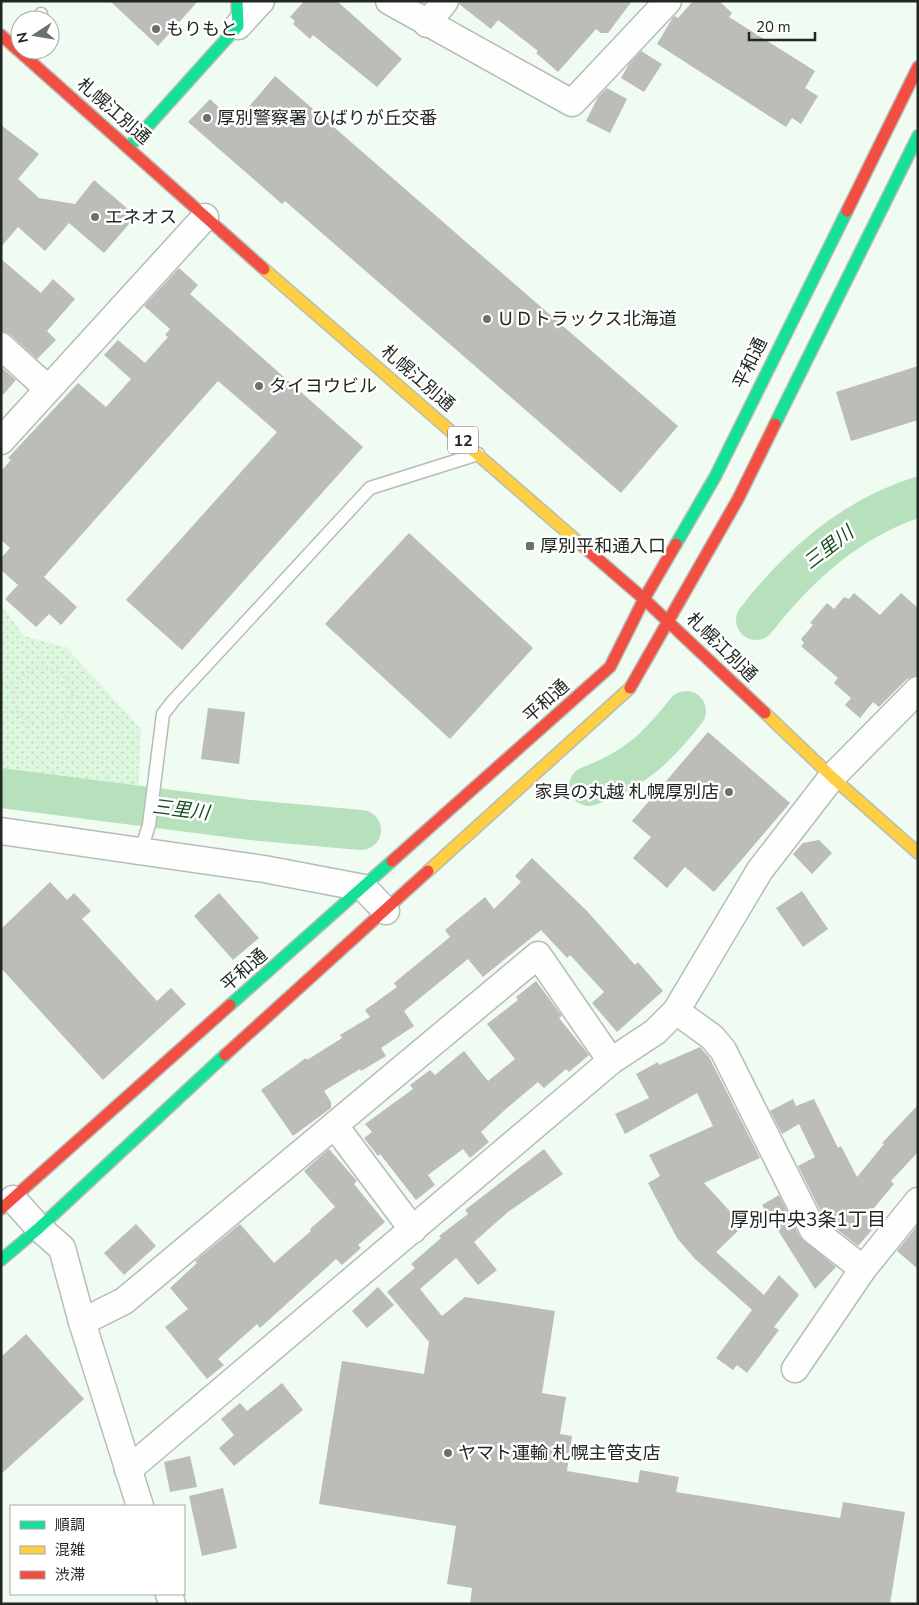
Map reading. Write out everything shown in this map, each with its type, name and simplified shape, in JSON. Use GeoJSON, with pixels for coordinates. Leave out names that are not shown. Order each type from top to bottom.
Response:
{"type":"FeatureCollection","features":[{"type":"Feature","properties":{"kind":"main road"},"geometry":{"type":"LineString","coordinates":[[129,147],[237,14]]}},
{"type":"Feature","properties":{"kind":"main road","name":"札幌江別通"},"geometry":{"type":"LineString","coordinates":[[36,60],[206,217],[668,620],[832,777],[918,853]]}},
{"type":"Feature","properties":{"kind":"main road","name":"平和通"},"geometry":{"type":"LineString","coordinates":[[7,1204],[610,667],[644,599],[714,477],[918,67]]}},
{"type":"Feature","properties":{"kind":"main road"},"geometry":{"type":"LineString","coordinates":[[1,1260],[39,1228],[212,1067],[632,686],[738,499],[916,145]]}},
{"type":"Feature","properties":{"kind":"street"},"geometry":{"type":"LineString","coordinates":[[237,14],[261,1]]}},
{"type":"Feature","properties":{"kind":"street"},"geometry":{"type":"LineString","coordinates":[[389,1],[427,24],[572,103],[661,3]]}},
{"type":"Feature","properties":{"kind":"street"},"geometry":{"type":"LineString","coordinates":[[427,24],[445,1]]}},
{"type":"Feature","properties":{"kind":"street"},"geometry":{"type":"LineString","coordinates":[[885,132],[916,145]]}},
{"type":"Feature","properties":{"kind":"street"},"geometry":{"type":"LineString","coordinates":[[1,441],[206,217]]}},
{"type":"Feature","properties":{"kind":"street"},"geometry":{"type":"LineString","coordinates":[[1,346],[48,389]]}},
{"type":"Feature","properties":{"kind":"street"},"geometry":{"type":"LineString","coordinates":[[128,1470],[611,1062],[655,1032],[676,1010],[760,870],[832,777],[918,690]]}},
{"type":"Feature","properties":{"kind":"street"},"geometry":{"type":"LineString","coordinates":[[1,831],[264,869],[364,888],[386,911]]}},
{"type":"Feature","properties":{"kind":"street"},"geometry":{"type":"LineString","coordinates":[[82,1322],[124,1301],[538,955],[611,1062]]}},
{"type":"Feature","properties":{"kind":"street"},"geometry":{"type":"LineString","coordinates":[[676,1010],[712,1037],[723,1050],[813,1230],[863,1269]]}},
{"type":"Feature","properties":{"kind":"street"},"geometry":{"type":"LineString","coordinates":[[335,1126],[413,1230]]}},
{"type":"Feature","properties":{"kind":"street"},"geometry":{"type":"LineString","coordinates":[[795,1369],[863,1269],[918,1201]]}},
{"type":"Feature","properties":{"kind":"street"},"geometry":{"type":"LineString","coordinates":[[7,1204],[62,1248],[82,1322],[140,1505]]}},
{"type":"Feature","properties":{"kind":"lane"},"geometry":{"type":"LineString","coordinates":[[141,850],[148,825],[163,714],[370,488],[479,454]]}},
{"type":"Feature","properties":{"kind":"path"},"geometry":{"type":"LineString","coordinates":[[42,668],[59,673],[66,679],[72,695],[68,713],[55,724],[47,727],[29,723],[17,711],[14,696],[15,688],[26,674],[42,668]]}},
{"type":"Feature","properties":{"kind":"path"},"geometry":{"type":"LineString","coordinates":[[1,684],[15,688]]}},
{"type":"Feature","properties":{"kind":"path"},"geometry":{"type":"LineString","coordinates":[[1,713],[17,711]]}},
{"type":"Feature","properties":{"kind":"green space"},"geometry":{"type":"Polygon","coordinates":[[[1,604],[24,636],[66,647],[141,729],[138,796],[1,785],[1,604]]]}},
{"type":"Feature","properties":{"kind":"building","name":"もりもと"},"geometry":{"type":"Polygon","coordinates":[[[110,1],[198,1],[158,46],[110,1]]]}},
{"type":"Feature","properties":{"kind":"building"},"geometry":{"type":"Polygon","coordinates":[[[304,1],[337,1],[402,59],[377,87],[313,35],[310,39],[293,24],[295,21],[290,17],[304,1]]]}},
{"type":"Feature","properties":{"kind":"building"},"geometry":{"type":"Polygon","coordinates":[[[460,1],[632,1],[608,33],[601,33],[596,29],[558,72],[536,53],[538,51],[498,20],[491,29],[459,4],[460,1]]]}},
{"type":"Feature","properties":{"kind":"building"},"geometry":{"type":"Polygon","coordinates":[[[693,1],[719,1],[732,13],[729,17],[815,71],[805,88],[818,96],[801,124],[792,118],[786,127],[657,44],[673,17],[678,18],[693,1]]]}},
{"type":"Feature","properties":{"kind":"building"},"geometry":{"type":"Polygon","coordinates":[[[641,51],[662,64],[644,92],[621,78],[629,64],[641,51]]]}},
{"type":"Feature","properties":{"kind":"building","name":"ＵＤトラックス北海道"},"geometry":{"type":"Polygon","coordinates":[[[275,76],[678,426],[621,493],[285,201],[282,204],[188,122],[210,99],[235,123],[275,76]]]}},
{"type":"Feature","properties":{"kind":"building"},"geometry":{"type":"Polygon","coordinates":[[[607,88],[627,99],[610,133],[586,121],[598,97],[607,88]]]}},
{"type":"Feature","properties":{"kind":"building","name":"エネオス"},"geometry":{"type":"Polygon","coordinates":[[[1,125],[39,154],[18,179],[39,198],[75,204],[94,180],[136,216],[104,253],[69,223],[45,251],[18,227],[1,247],[1,125]]]}},
{"type":"Feature","properties":{"kind":"building"},"geometry":{"type":"Polygon","coordinates":[[[1,259],[41,293],[53,279],[75,299],[47,331],[56,340],[37,359],[11,335],[1,331],[1,259]]]}},
{"type":"Feature","properties":{"kind":"building"},"geometry":{"type":"Polygon","coordinates":[[[179,268],[198,285],[190,294],[363,447],[182,650],[126,600],[277,432],[218,381],[44,577],[77,607],[61,625],[49,614],[36,627],[5,599],[18,585],[1,570],[1,558],[10,548],[1,540],[1,471],[11,460],[8,458],[78,383],[106,407],[131,379],[104,355],[118,340],[145,363],[168,337],[165,335],[170,329],[144,306],[179,268]]]}},
{"type":"Feature","properties":{"kind":"building"},"geometry":{"type":"Polygon","coordinates":[[[918,366],[918,420],[851,441],[836,392],[918,366]]]}},
{"type":"Feature","properties":{"kind":"building"},"geometry":{"type":"Polygon","coordinates":[[[1,367],[16,380],[1,397],[1,367]]]}},
{"type":"Feature","properties":{"kind":"building"},"geometry":{"type":"Polygon","coordinates":[[[409,533],[533,648],[450,739],[325,624],[409,533]]]}},
{"type":"Feature","properties":{"kind":"building"},"geometry":{"type":"Polygon","coordinates":[[[854,593],[880,615],[901,593],[918,608],[918,675],[907,679],[879,707],[873,702],[860,718],[845,705],[851,698],[834,683],[838,678],[801,646],[804,643],[801,639],[813,625],[810,623],[827,603],[834,609],[844,597],[849,599],[854,593]]]}},
{"type":"Feature","properties":{"kind":"building"},"geometry":{"type":"Polygon","coordinates":[[[208,708],[245,712],[239,764],[201,759],[208,708]]]}},
{"type":"Feature","properties":{"kind":"building"},"geometry":{"type":"Polygon","coordinates":[[[708,732],[790,803],[714,892],[685,867],[667,888],[633,858],[651,837],[632,821],[708,732]]]}},
{"type":"Feature","properties":{"kind":"building"},"geometry":{"type":"Polygon","coordinates":[[[819,840],[832,853],[812,874],[793,854],[803,843],[819,840]]]}},
{"type":"Feature","properties":{"kind":"building"},"geometry":{"type":"Polygon","coordinates":[[[532,858],[587,911],[635,965],[638,962],[663,991],[617,1032],[592,1003],[604,992],[570,955],[567,958],[541,930],[483,977],[468,959],[404,1011],[414,1026],[381,1048],[386,1056],[324,1091],[331,1102],[331,1108],[293,1136],[261,1090],[306,1058],[307,1060],[342,1038],[340,1035],[370,1017],[365,1010],[397,987],[394,983],[450,937],[445,930],[485,897],[494,909],[521,882],[515,876],[532,858]]]}},
{"type":"Feature","properties":{"kind":"building"},"geometry":{"type":"Polygon","coordinates":[[[50,882],[67,900],[74,893],[91,911],[82,919],[157,1001],[171,988],[186,1004],[103,1080],[1,968],[1,929],[50,882]]]}},
{"type":"Feature","properties":{"kind":"building"},"geometry":{"type":"Polygon","coordinates":[[[802,891],[828,929],[803,947],[776,908],[802,891]]]}},
{"type":"Feature","properties":{"kind":"building"},"geometry":{"type":"Polygon","coordinates":[[[219,893],[259,938],[233,960],[194,916],[219,893]]]}},
{"type":"Feature","properties":{"kind":"building"},"geometry":{"type":"Polygon","coordinates":[[[536,981],[562,1016],[559,1018],[589,1055],[569,1072],[566,1069],[544,1088],[538,1082],[481,1132],[489,1142],[470,1158],[463,1149],[428,1175],[435,1185],[416,1200],[380,1154],[378,1156],[364,1138],[372,1132],[365,1124],[413,1089],[410,1085],[430,1070],[435,1075],[464,1051],[488,1081],[515,1059],[487,1024],[518,1000],[516,997],[536,981]]]}},
{"type":"Feature","properties":{"kind":"building"},"geometry":{"type":"Polygon","coordinates":[[[700,1047],[709,1057],[760,1158],[704,1183],[736,1218],[730,1223],[738,1231],[716,1252],[764,1295],[779,1275],[799,1295],[774,1327],[779,1330],[747,1373],[737,1365],[733,1370],[716,1358],[752,1310],[695,1259],[677,1238],[648,1183],[660,1176],[649,1155],[713,1126],[697,1093],[625,1134],[615,1114],[649,1098],[636,1074],[658,1062],[659,1065],[700,1047]]]}},
{"type":"Feature","properties":{"kind":"building"},"geometry":{"type":"Polygon","coordinates":[[[793,1099],[796,1106],[814,1099],[838,1148],[841,1146],[857,1177],[884,1144],[882,1143],[918,1105],[918,1152],[891,1181],[894,1184],[869,1214],[879,1222],[858,1246],[825,1220],[798,1166],[815,1157],[799,1124],[782,1134],[770,1111],[793,1099]]]}},
{"type":"Feature","properties":{"kind":"building"},"geometry":{"type":"Polygon","coordinates":[[[329,1149],[357,1181],[354,1184],[385,1222],[358,1245],[361,1248],[342,1265],[336,1259],[260,1328],[257,1324],[218,1359],[224,1365],[207,1379],[165,1327],[188,1309],[170,1288],[197,1263],[195,1261],[240,1224],[274,1263],[311,1231],[310,1229],[335,1207],[304,1171],[329,1149]]]}},
{"type":"Feature","properties":{"kind":"building","name":"ヤマト運輸 札幌主管支店"},"geometry":{"type":"Polygon","coordinates":[[[544,1149],[563,1174],[508,1212],[474,1242],[497,1270],[478,1285],[456,1258],[420,1289],[442,1316],[465,1297],[555,1311],[542,1393],[566,1397],[560,1434],[572,1436],[567,1471],[638,1483],[640,1470],[679,1477],[676,1492],[840,1518],[843,1502],[905,1512],[890,1604],[470,1604],[472,1588],[447,1584],[456,1526],[319,1504],[342,1361],[424,1374],[429,1342],[387,1292],[415,1268],[411,1264],[441,1238],[439,1236],[468,1214],[465,1210],[544,1149]]]}},
{"type":"Feature","properties":{"kind":"building"},"geometry":{"type":"Polygon","coordinates":[[[779,1195],[800,1237],[836,1267],[815,1289],[762,1205],[779,1195]]]}},
{"type":"Feature","properties":{"kind":"building"},"geometry":{"type":"Polygon","coordinates":[[[136,1224],[156,1246],[124,1275],[104,1253],[136,1224]]]}},
{"type":"Feature","properties":{"kind":"building"},"geometry":{"type":"Polygon","coordinates":[[[918,1225],[918,1269],[897,1251],[918,1225]]]}},
{"type":"Feature","properties":{"kind":"building"},"geometry":{"type":"Polygon","coordinates":[[[378,1287],[394,1305],[367,1328],[352,1311],[378,1287]]]}},
{"type":"Feature","properties":{"kind":"building"},"geometry":{"type":"Polygon","coordinates":[[[26,1334],[84,1399],[1,1474],[1,1357],[26,1334]]]}},
{"type":"Feature","properties":{"kind":"building"},"geometry":{"type":"Polygon","coordinates":[[[282,1383],[303,1410],[234,1466],[219,1448],[234,1435],[221,1419],[240,1403],[247,1411],[282,1383]]]}},
{"type":"Feature","properties":{"kind":"building"},"geometry":{"type":"Polygon","coordinates":[[[190,1456],[197,1487],[170,1492],[164,1462],[190,1456]]]}},
{"type":"Feature","properties":{"kind":"building"},"geometry":{"type":"Polygon","coordinates":[[[223,1488],[237,1548],[202,1556],[189,1496],[223,1488]]]}},
{"type":"Feature","properties":{"kind":"waterway","name":"三里川"},"geometry":{"type":"LineString","coordinates":[[756,620],[790,581],[828,546],[870,518],[893,506],[918,497]]}},
{"type":"Feature","properties":{"kind":"waterway","name":"三里川"},"geometry":{"type":"LineString","coordinates":[[589,786],[619,773],[644,756],[665,736],[686,711]]}},
{"type":"Feature","properties":{"kind":"waterway","name":"三里川"},"geometry":{"type":"LineString","coordinates":[[1,788],[250,820],[361,830]]}},
{"type":"Feature","properties":{"kind":"traffic: fast"},"geometry":{"type":"LineString","coordinates":[[129,147],[238,26],[237,1]]}},
{"type":"Feature","properties":{"kind":"traffic: fast"},"geometry":{"type":"LineString","coordinates":[[775,424],[918,136]]}},
{"type":"Feature","properties":{"kind":"traffic: fast"},"geometry":{"type":"LineString","coordinates":[[676,544],[715,477],[847,211]]}},
{"type":"Feature","properties":{"kind":"traffic: fast"},"geometry":{"type":"LineString","coordinates":[[230,1005],[392,861]]}},
{"type":"Feature","properties":{"kind":"traffic: fast"},"geometry":{"type":"LineString","coordinates":[[1,1260],[39,1228],[225,1055]]}},
{"type":"Feature","properties":{"kind":"traffic: slow"},"geometry":{"type":"LineString","coordinates":[[264,269],[577,541]]}},
{"type":"Feature","properties":{"kind":"traffic: slow"},"geometry":{"type":"LineString","coordinates":[[428,871],[630,688]]}},
{"type":"Feature","properties":{"kind":"traffic: slow"},"geometry":{"type":"LineString","coordinates":[[765,713],[832,777],[918,853]]}},
{"type":"Feature","properties":{"kind":"traffic: jam"},"geometry":{"type":"LineString","coordinates":[[1,35],[264,269]]}},
{"type":"Feature","properties":{"kind":"traffic: jam"},"geometry":{"type":"LineString","coordinates":[[847,211],[918,67]]}},
{"type":"Feature","properties":{"kind":"traffic: jam"},"geometry":{"type":"LineString","coordinates":[[630,688],[738,499],[775,424]]}},
{"type":"Feature","properties":{"kind":"traffic: jam"},"geometry":{"type":"LineString","coordinates":[[577,541],[644,599],[765,713]]}},
{"type":"Feature","properties":{"kind":"traffic: jam"},"geometry":{"type":"LineString","coordinates":[[392,861],[610,667],[644,599],[676,544]]}},
{"type":"Feature","properties":{"kind":"traffic: jam"},"geometry":{"type":"LineString","coordinates":[[225,1055],[428,871]]}},
{"type":"Feature","properties":{"kind":"traffic: jam"},"geometry":{"type":"LineString","coordinates":[[1,1209],[230,1005]]}},
{"type":"Feature","properties":{"kind":"place","name":"もりもと"},"geometry":{"type":"Point","coordinates":[156,29]}},
{"type":"Feature","properties":{"kind":"place","name":"厚別警察署 ひばりが丘交番"},"geometry":{"type":"Point","coordinates":[207,118]}},
{"type":"Feature","properties":{"kind":"place","name":"エネオス"},"geometry":{"type":"Point","coordinates":[95,217]}},
{"type":"Feature","properties":{"kind":"place","name":"ＵＤトラックス北海道"},"geometry":{"type":"Point","coordinates":[487,319]}},
{"type":"Feature","properties":{"kind":"place","name":"タイヨウビル"},"geometry":{"type":"Point","coordinates":[259,386]}},
{"type":"Feature","properties":{"kind":"place","name":"厚別平和通入口"},"geometry":{"type":"Point","coordinates":[530,546]}},
{"type":"Feature","properties":{"kind":"place","name":"家具の丸越 札幌厚別店"},"geometry":{"type":"Point","coordinates":[729,792]}},
{"type":"Feature","properties":{"kind":"place","name":"ヤマト運輸 札幌主管支店"},"geometry":{"type":"Point","coordinates":[448,1453]}},
{"type":"Feature","properties":{"kind":"district","name":"厚別中央3条1丁目"},"geometry":{"type":"Point","coordinates":[808,1219]}}]}
